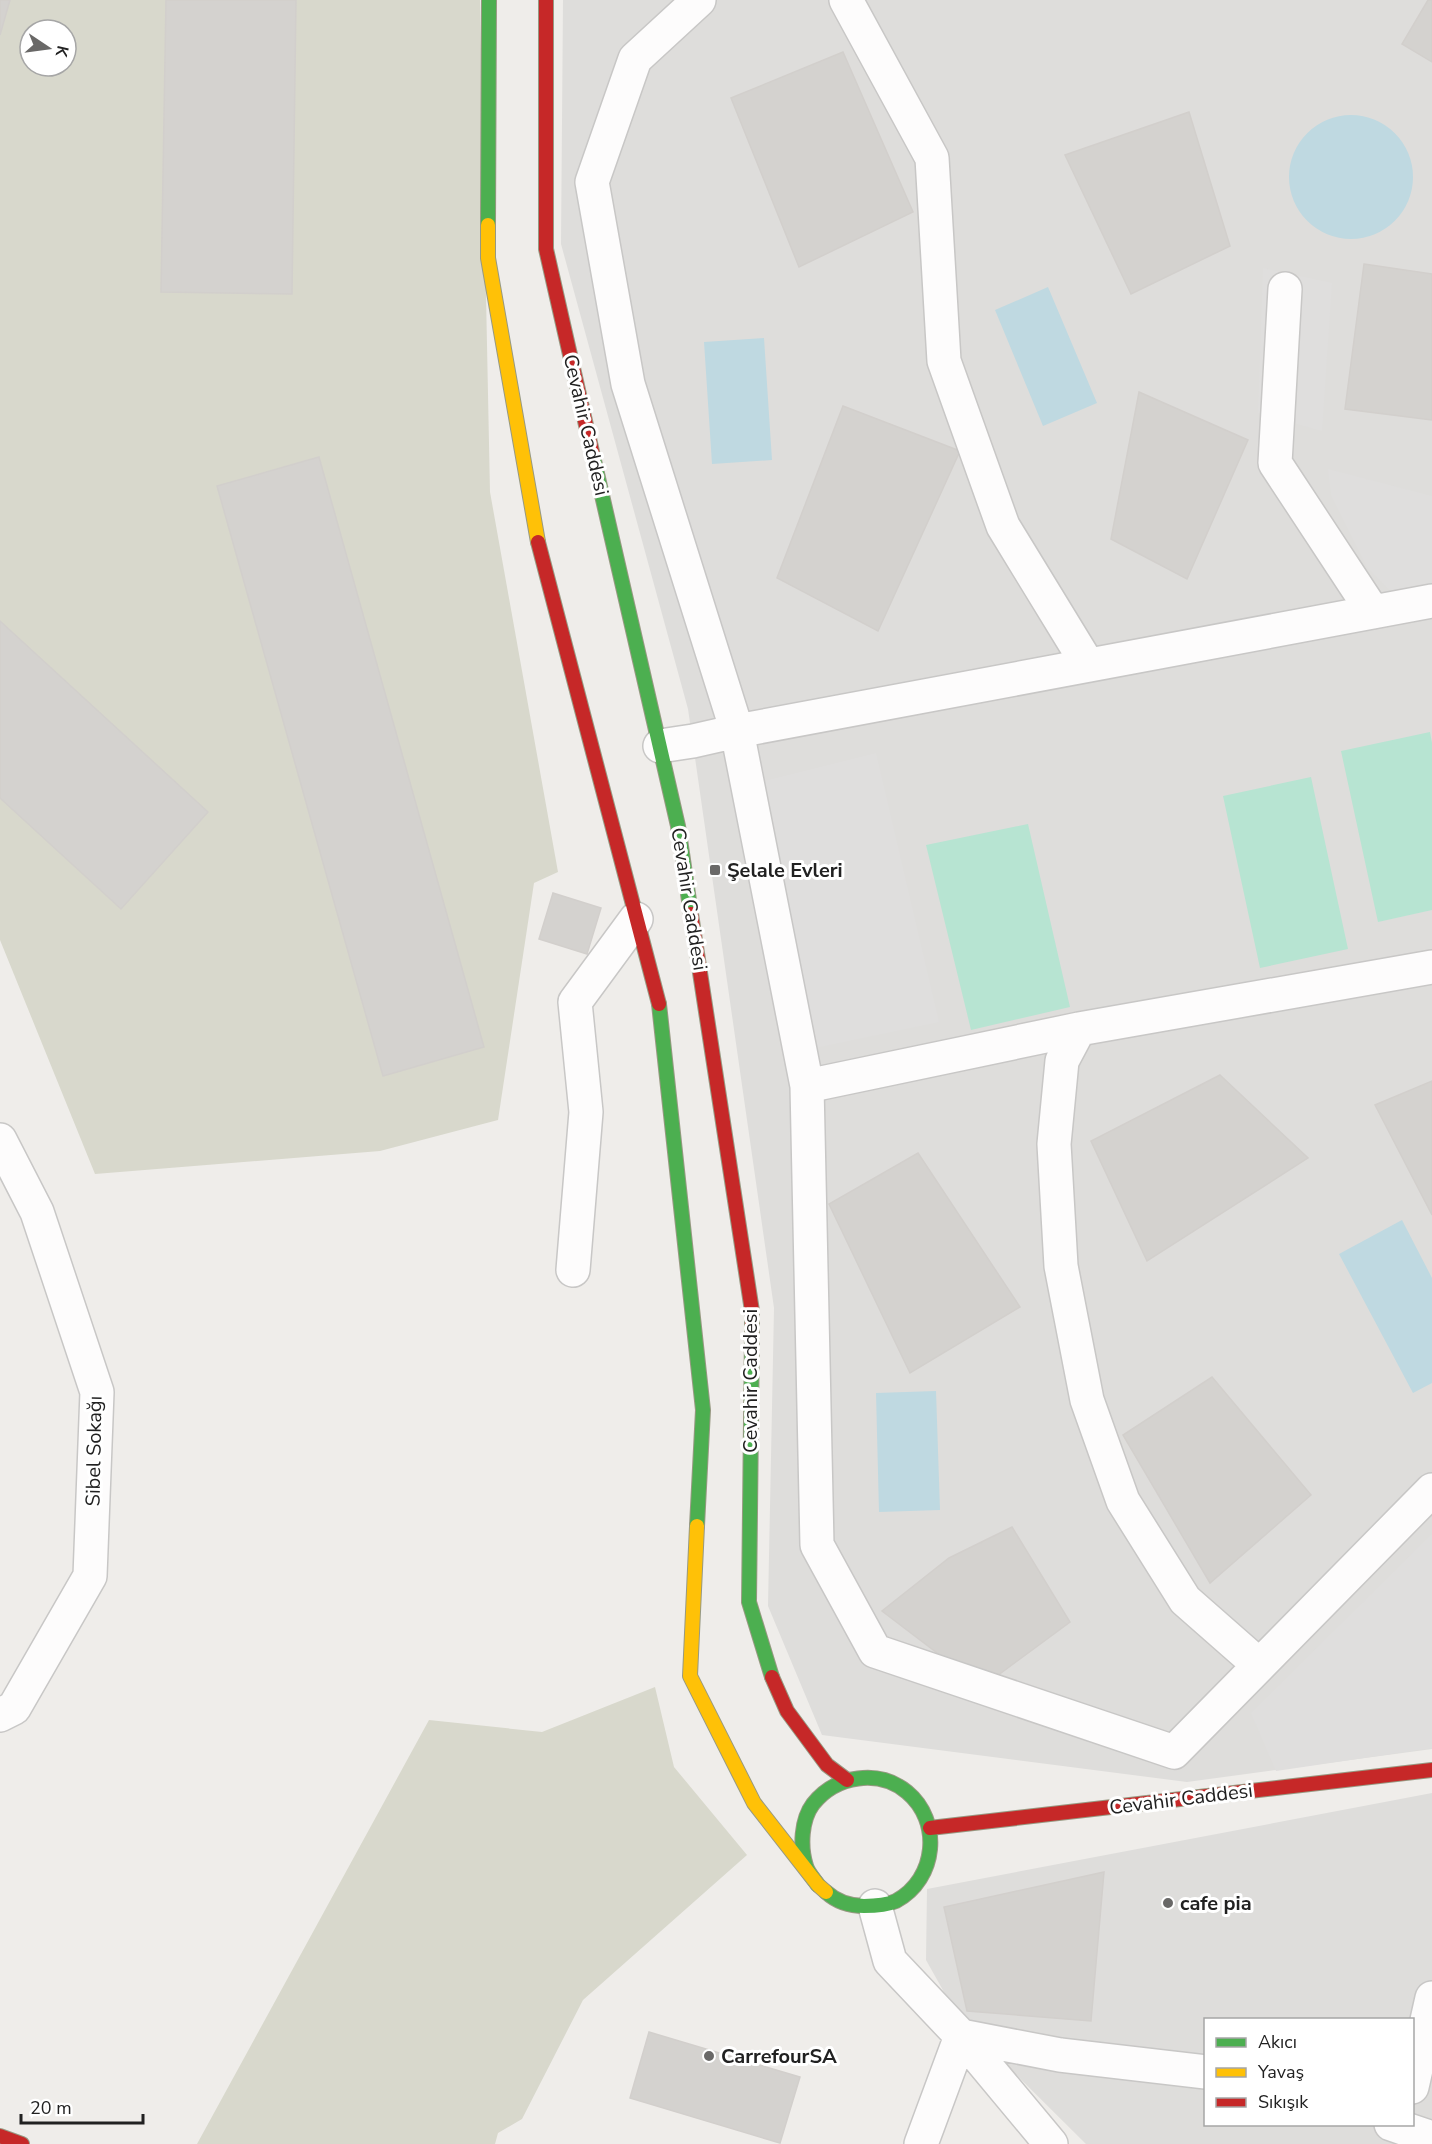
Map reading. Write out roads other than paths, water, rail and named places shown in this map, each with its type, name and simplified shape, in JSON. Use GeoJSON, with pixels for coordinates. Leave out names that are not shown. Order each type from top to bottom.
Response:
{"type":"FeatureCollection","features":[{"type":"Feature","properties":{"kind":"street"},"geometry":{"type":"LineString","coordinates":[[489,0],[488,258],[538,543],[661,1013],[703,1410],[690,1676],[754,1803],[818,1885],[834,1899],[854,1906],[875,1906],[895,1900],[912,1888],[925,1870],[931,1849],[930,1828],[922,1808],[907,1792],[889,1781],[868,1777],[847,1780],[828,1790],[812,1805],[804,1825],[802,1846],[806,1868],[818,1885]]}},
{"type":"Feature","properties":{"kind":"street","name":"Cevahir Caddesi"},"geometry":{"type":"LineString","coordinates":[[546,0],[546,249],[678,825],[752,1311],[749,1602],[767,1665],[787,1711],[826,1765],[847,1780]]}},
{"type":"Feature","properties":{"kind":"street"},"geometry":{"type":"LineString","coordinates":[[699,0],[635,59],[592,182],[628,384],[737,731],[807,1086],[817,1545],[875,1652],[1174,1752],[1432,1490]]}},
{"type":"Feature","properties":{"kind":"street"},"geometry":{"type":"LineString","coordinates":[[846,0],[932,159],[944,362],[1003,526],[1088,665]]}},
{"type":"Feature","properties":{"kind":"street"},"geometry":{"type":"LineString","coordinates":[[1285,289],[1275,463],[1373,612]]}},
{"type":"Feature","properties":{"kind":"street"},"geometry":{"type":"LineString","coordinates":[[660,746],[1432,601]]}},
{"type":"Feature","properties":{"kind":"street"},"geometry":{"type":"LineString","coordinates":[[573,1270],[586,1112],[575,1002],[636,919]]}},
{"type":"Feature","properties":{"kind":"street"},"geometry":{"type":"LineString","coordinates":[[807,1086],[1079,1029],[1432,967]]}},
{"type":"Feature","properties":{"kind":"street"},"geometry":{"type":"LineString","coordinates":[[1079,1029],[1062,1061],[1054,1144],[1061,1266],[1087,1400],[1124,1501],[1185,1600],[1259,1665]]}},
{"type":"Feature","properties":{"kind":"street","name":"Sibel Sokağı"},"geometry":{"type":"LineString","coordinates":[[0,1140],[37,1212],[97,1392],[90,1576],[14,1708],[0,1715]]}},
{"type":"Feature","properties":{"kind":"street","name":"Cevahir Caddesi"},"geometry":{"type":"LineString","coordinates":[[930,1828],[1432,1770]]}},
{"type":"Feature","properties":{"kind":"street"},"geometry":{"type":"LineString","coordinates":[[875,1906],[890,1961],[961,2037],[1051,2144]]}},
{"type":"Feature","properties":{"kind":"street"},"geometry":{"type":"LineString","coordinates":[[1414,2082],[1432,1998]]}},
{"type":"Feature","properties":{"kind":"street"},"geometry":{"type":"LineString","coordinates":[[961,2037],[1060,2055],[1204,2072]]}},
{"type":"Feature","properties":{"kind":"street"},"geometry":{"type":"LineString","coordinates":[[921,2144],[961,2037]]}},
{"type":"Feature","properties":{"kind":"street"},"geometry":{"type":"LineString","coordinates":[[0,2136],[22,2144]]}},
{"type":"Feature","properties":{"kind":"water"},"geometry":{"type":"Polygon","coordinates":[[[1351,115],[1375,120],[1395,133],[1408,153],[1413,177],[1408,201],[1395,221],[1375,234],[1351,239],[1327,234],[1307,221],[1294,201],[1289,177],[1294,153],[1307,133],[1327,120],[1351,115]]]}},
{"type":"Feature","properties":{"kind":"water"},"geometry":{"type":"Polygon","coordinates":[[[1048,287],[1097,403],[1043,426],[995,310],[1048,287]]]}},
{"type":"Feature","properties":{"kind":"water"},"geometry":{"type":"Polygon","coordinates":[[[764,338],[772,460],[712,464],[704,342],[764,338]]]}},
{"type":"Feature","properties":{"kind":"water"},"geometry":{"type":"Polygon","coordinates":[[[1402,1220],[1432,1278],[1432,1383],[1413,1393],[1339,1254],[1402,1220]]]}},
{"type":"Feature","properties":{"kind":"water"},"geometry":{"type":"Polygon","coordinates":[[[936,1391],[940,1510],[879,1512],[876,1393],[936,1391]]]}},
{"type":"Feature","properties":{"kind":"place","name":"Şelale Evleri"},"geometry":{"type":"Point","coordinates":[715,870]}},
{"type":"Feature","properties":{"kind":"place","name":"cafe pia"},"geometry":{"type":"Point","coordinates":[1168,1903]}},
{"type":"Feature","properties":{"kind":"place","name":"CarrefourSA"},"geometry":{"type":"Point","coordinates":[709,2056]}}]}
